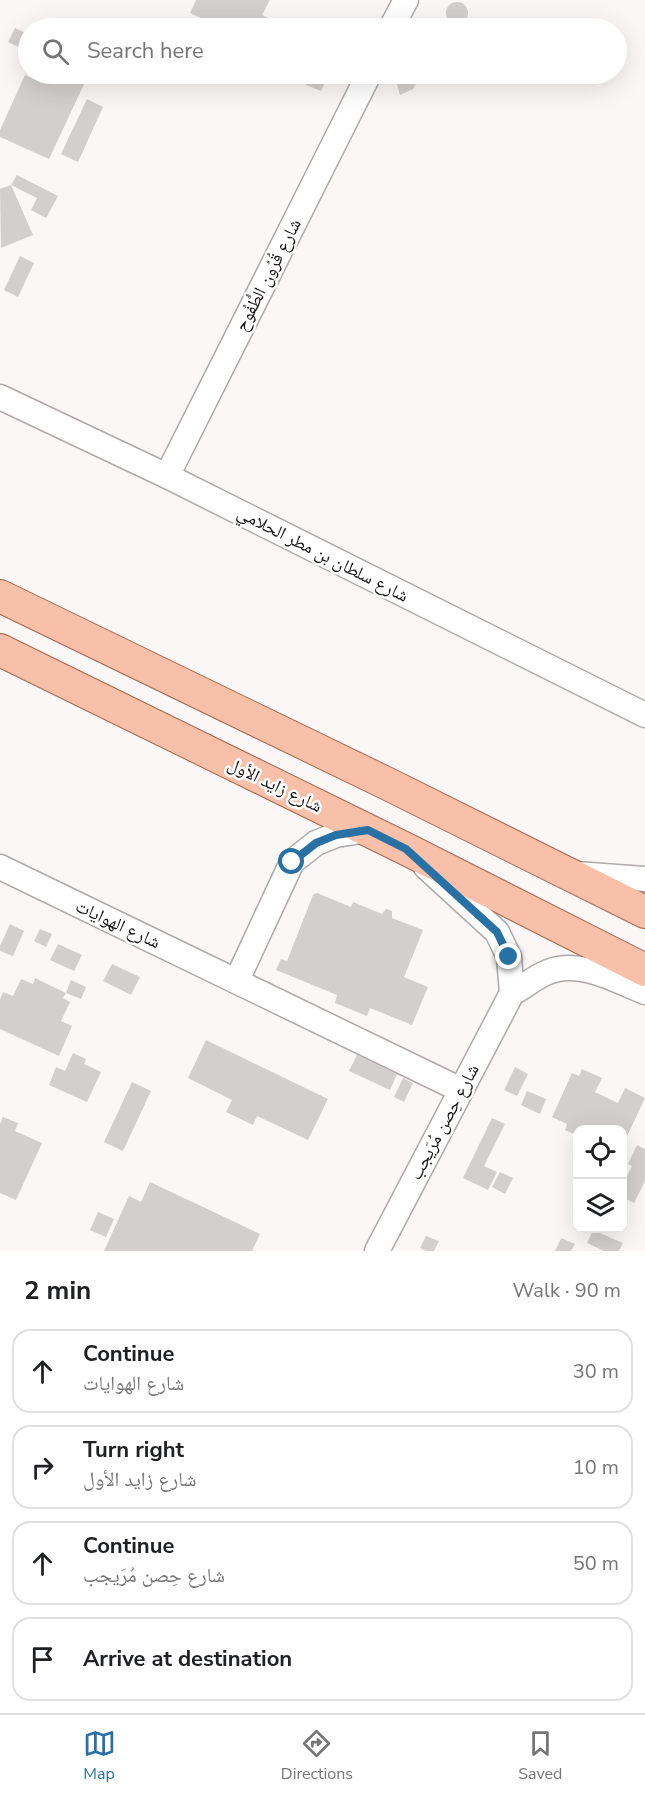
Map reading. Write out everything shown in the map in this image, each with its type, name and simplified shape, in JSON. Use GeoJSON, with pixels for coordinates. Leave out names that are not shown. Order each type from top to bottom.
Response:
{"type":"FeatureCollection","features":[{"type":"Feature","properties":{"kind":"main road"},"geometry":{"type":"LineString","coordinates":[[0,596],[645,912]]}},
{"type":"Feature","properties":{"kind":"main road","name":"شارع زايد الأول"},"geometry":{"type":"LineString","coordinates":[[0,650],[368,830],[645,970]]}},
{"type":"Feature","properties":{"kind":"street"},"geometry":{"type":"LineString","coordinates":[[397,18],[406,0]]}},
{"type":"Feature","properties":{"kind":"street","name":"شارع قُرُون الطُّفُوح"},"geometry":{"type":"LineString","coordinates":[[167,476],[364,84]]}},
{"type":"Feature","properties":{"kind":"street","name":"شارع سلطان بن مطر الحلامي"},"geometry":{"type":"LineString","coordinates":[[0,397],[167,476],[645,715]]}},
{"type":"Feature","properties":{"kind":"street"},"geometry":{"type":"LineString","coordinates":[[237,980],[292,862],[316,843],[336,835],[368,830]]}},
{"type":"Feature","properties":{"kind":"street"},"geometry":{"type":"LineString","coordinates":[[406,849],[497,932],[509,957],[512,993],[546,972],[562,967],[598,973],[645,992]]}},
{"type":"Feature","properties":{"kind":"street","name":"شارع الهوايات"},"geometry":{"type":"LineString","coordinates":[[0,867],[461,1090]]}},
{"type":"Feature","properties":{"kind":"street"},"geometry":{"type":"LineString","coordinates":[[570,874],[645,879]]}},
{"type":"Feature","properties":{"kind":"street","name":"شارع حِصن مُرَيجب"},"geometry":{"type":"LineString","coordinates":[[377,1251],[512,993]]}},
{"type":"Feature","properties":{"kind":"building"},"geometry":{"type":"Polygon","coordinates":[[[196,0],[270,0],[262,15],[269,18],[201,18],[190,13],[196,0]]]}},
{"type":"Feature","properties":{"kind":"building"},"geometry":{"type":"Polygon","coordinates":[[[453,3],[461,3],[467,9],[466,18],[447,17],[447,9],[453,3]]]}},
{"type":"Feature","properties":{"kind":"building"},"geometry":{"type":"Polygon","coordinates":[[[15,28],[18,29],[18,47],[8,42],[15,28]]]}},
{"type":"Feature","properties":{"kind":"building"},"geometry":{"type":"Polygon","coordinates":[[[21,84],[84,84],[49,159],[0,137],[0,130],[21,84]]]}},
{"type":"Feature","properties":{"kind":"building"},"geometry":{"type":"Polygon","coordinates":[[[306,84],[324,84],[321,91],[306,84]]]}},
{"type":"Feature","properties":{"kind":"building"},"geometry":{"type":"Polygon","coordinates":[[[397,84],[416,84],[413,89],[400,95],[397,84]]]}},
{"type":"Feature","properties":{"kind":"building"},"geometry":{"type":"Polygon","coordinates":[[[87,99],[103,107],[78,162],[61,154],[87,99]]]}},
{"type":"Feature","properties":{"kind":"building"},"geometry":{"type":"Polygon","coordinates":[[[17,175],[58,196],[46,218],[31,210],[37,198],[11,185],[17,175]]]}},
{"type":"Feature","properties":{"kind":"building"},"geometry":{"type":"Polygon","coordinates":[[[11,185],[33,235],[1,248],[0,189],[11,185]]]}},
{"type":"Feature","properties":{"kind":"building"},"geometry":{"type":"Polygon","coordinates":[[[20,256],[34,263],[18,297],[4,290],[20,256]]]}},
{"type":"Feature","properties":{"kind":"building"},"geometry":{"type":"Polygon","coordinates":[[[317,893],[351,907],[353,902],[382,914],[386,909],[392,911],[392,918],[423,930],[404,977],[428,987],[412,1025],[370,1008],[367,1016],[335,1003],[337,995],[276,970],[281,959],[287,961],[313,895],[317,893]]]}},
{"type":"Feature","properties":{"kind":"building"},"geometry":{"type":"Polygon","coordinates":[[[10,924],[24,931],[13,956],[0,951],[10,924]]]}},
{"type":"Feature","properties":{"kind":"building"},"geometry":{"type":"Polygon","coordinates":[[[40,929],[52,934],[46,947],[34,941],[40,929]]]}},
{"type":"Feature","properties":{"kind":"building"},"geometry":{"type":"Polygon","coordinates":[[[58,944],[82,955],[74,971],[50,960],[58,944]]]}},
{"type":"Feature","properties":{"kind":"building"},"geometry":{"type":"Polygon","coordinates":[[[112,964],[140,977],[131,995],[103,981],[112,964]]]}},
{"type":"Feature","properties":{"kind":"building"},"geometry":{"type":"Polygon","coordinates":[[[35,978],[66,993],[63,998],[70,1002],[61,1021],[72,1026],[59,1056],[0,1029],[0,999],[3,992],[13,996],[21,979],[33,984],[35,978]]]}},
{"type":"Feature","properties":{"kind":"building"},"geometry":{"type":"Polygon","coordinates":[[[71,980],[86,987],[81,999],[66,993],[71,980]]]}},
{"type":"Feature","properties":{"kind":"building"},"geometry":{"type":"Polygon","coordinates":[[[206,1040],[328,1099],[308,1140],[257,1116],[253,1125],[226,1112],[232,1100],[188,1078],[206,1040]]]}},
{"type":"Feature","properties":{"kind":"building"},"geometry":{"type":"Polygon","coordinates":[[[73,1053],[86,1059],[84,1064],[101,1072],[87,1102],[49,1085],[56,1067],[65,1071],[73,1053]]]}},
{"type":"Feature","properties":{"kind":"building"},"geometry":{"type":"Polygon","coordinates":[[[357,1055],[397,1074],[390,1090],[349,1071],[357,1055]]]}},
{"type":"Feature","properties":{"kind":"building"},"geometry":{"type":"Polygon","coordinates":[[[515,1067],[528,1074],[517,1096],[504,1090],[515,1067]]]}},
{"type":"Feature","properties":{"kind":"building"},"geometry":{"type":"Polygon","coordinates":[[[582,1069],[602,1078],[595,1092],[618,1103],[625,1088],[645,1098],[627,1136],[627,1125],[573,1125],[573,1134],[565,1130],[567,1124],[552,1117],[572,1073],[579,1076],[582,1069]]]}},
{"type":"Feature","properties":{"kind":"building"},"geometry":{"type":"Polygon","coordinates":[[[403,1078],[413,1083],[404,1102],[394,1097],[403,1078]]]}},
{"type":"Feature","properties":{"kind":"building"},"geometry":{"type":"Polygon","coordinates":[[[132,1082],[151,1091],[123,1151],[104,1142],[132,1082]]]}},
{"type":"Feature","properties":{"kind":"building"},"geometry":{"type":"Polygon","coordinates":[[[527,1091],[546,1099],[540,1114],[521,1105],[527,1091]]]}},
{"type":"Feature","properties":{"kind":"building"},"geometry":{"type":"Polygon","coordinates":[[[3,1117],[18,1123],[15,1131],[42,1143],[16,1200],[0,1193],[0,1124],[3,1117]]]}},
{"type":"Feature","properties":{"kind":"building"},"geometry":{"type":"Polygon","coordinates":[[[492,1118],[505,1124],[484,1166],[497,1172],[488,1190],[463,1178],[492,1118]]]}},
{"type":"Feature","properties":{"kind":"building"},"geometry":{"type":"Polygon","coordinates":[[[637,1145],[645,1149],[645,1181],[634,1203],[627,1200],[627,1176],[632,1166],[628,1164],[637,1145]]]}},
{"type":"Feature","properties":{"kind":"building"},"geometry":{"type":"Polygon","coordinates":[[[500,1172],[513,1178],[505,1194],[492,1187],[500,1172]]]}},
{"type":"Feature","properties":{"kind":"building"},"geometry":{"type":"Polygon","coordinates":[[[150,1182],[260,1234],[252,1251],[104,1251],[129,1196],[141,1202],[150,1182]]]}},
{"type":"Feature","properties":{"kind":"building"},"geometry":{"type":"Polygon","coordinates":[[[98,1212],[114,1219],[106,1237],[90,1230],[98,1212]]]}},
{"type":"Feature","properties":{"kind":"building"},"geometry":{"type":"Polygon","coordinates":[[[592,1233],[600,1233],[623,1243],[619,1251],[604,1251],[587,1243],[592,1233]]]}},
{"type":"Feature","properties":{"kind":"building"},"geometry":{"type":"Polygon","coordinates":[[[426,1236],[439,1241],[434,1251],[420,1248],[426,1236]]]}},
{"type":"Feature","properties":{"kind":"building"},"geometry":{"type":"Polygon","coordinates":[[[561,1238],[575,1244],[571,1251],[555,1251],[561,1238]]]}},
{"type":"Feature","properties":{"kind":"route"},"geometry":{"type":"LineString","coordinates":[[292,862],[316,843],[336,835],[368,830],[406,849],[497,932],[509,957]]}}]}
